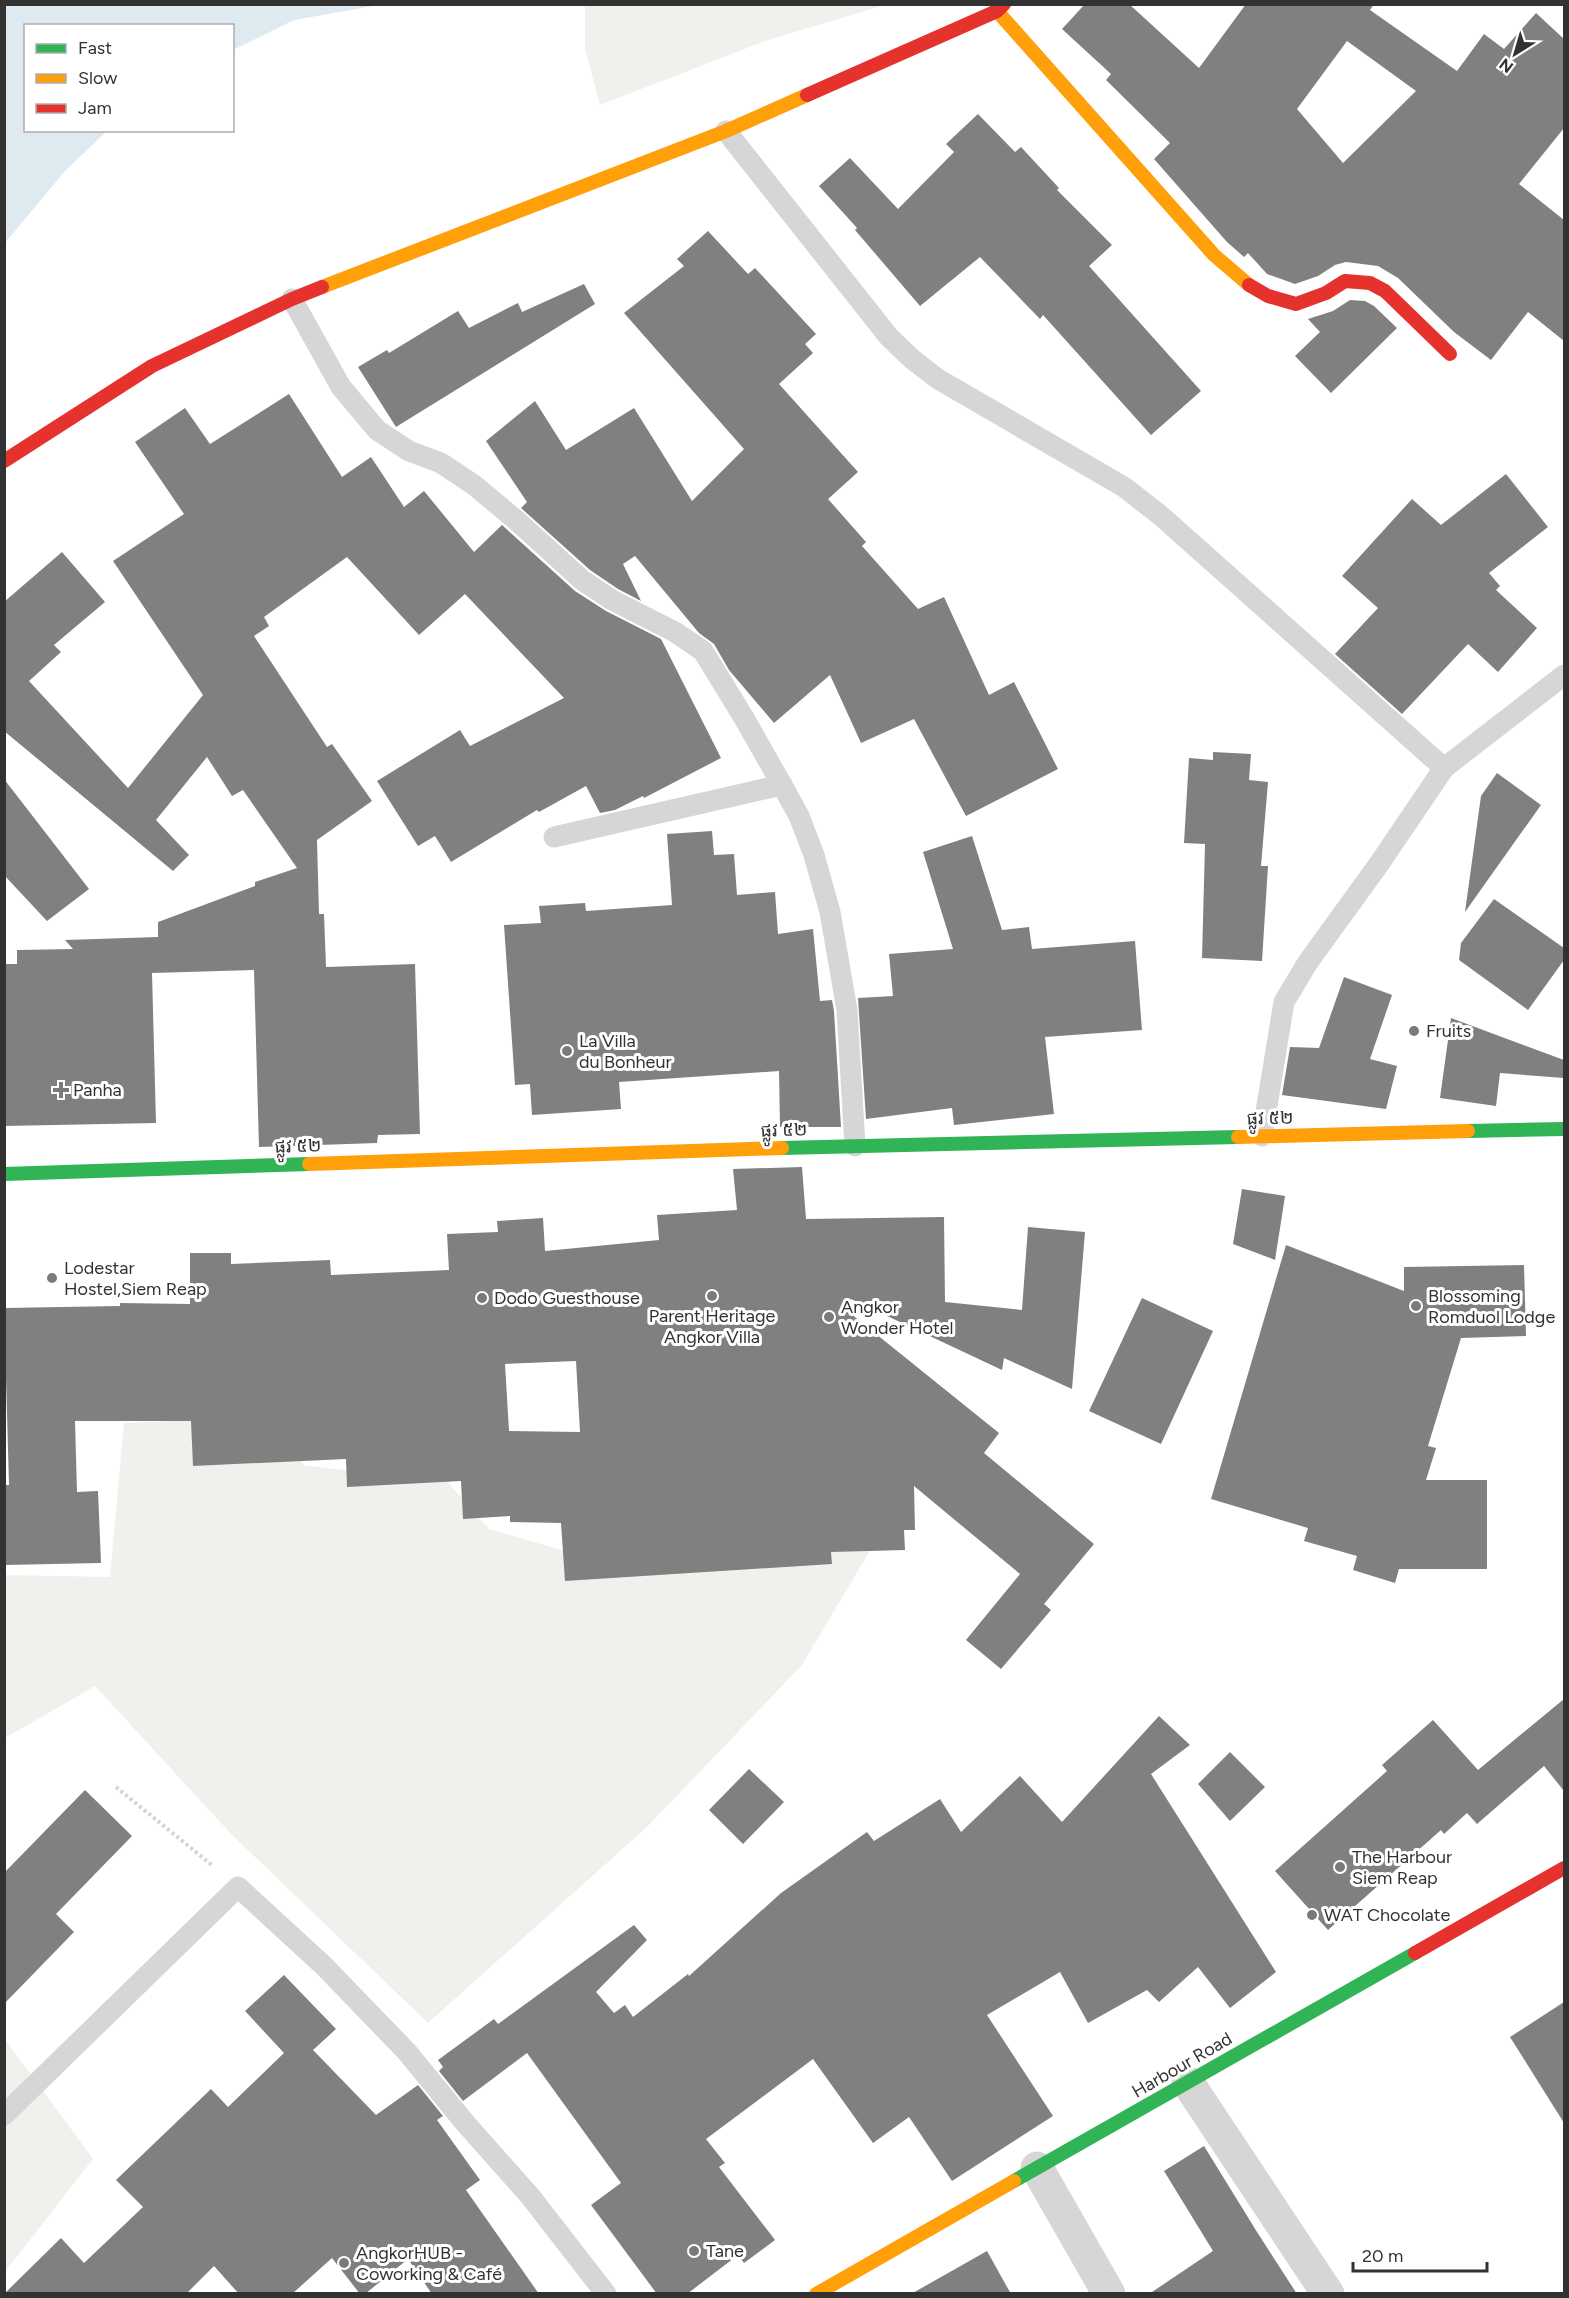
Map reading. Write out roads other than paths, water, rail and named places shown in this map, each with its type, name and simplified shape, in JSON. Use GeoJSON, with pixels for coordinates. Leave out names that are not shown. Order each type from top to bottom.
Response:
{"type":"FeatureCollection","features":[{"type":"Feature","properties":{"kind":"street"},"geometry":{"type":"LineString","coordinates":[[4,461],[152,366],[292,299],[726,131],[1000,8],[1214,255],[1242,281],[1268,296],[1296,304],[1326,293],[1345,281],[1370,283],[1384,291],[1450,354]]}},
{"type":"Feature","properties":{"kind":"street","name":"ផ្លូវ ៥២"},"geometry":{"type":"LineString","coordinates":[[4,1174],[855,1146],[1564,1129]]}},
{"type":"Feature","properties":{"kind":"street","name":"Harbour Road"},"geometry":{"type":"LineString","coordinates":[[816,2294],[1564,1868]]}},
{"type":"Feature","properties":{"kind":"street"},"geometry":{"type":"LineString","coordinates":[[1188,2083],[1328,2294]]}},
{"type":"Feature","properties":{"kind":"street"},"geometry":{"type":"LineString","coordinates":[[1037,2168],[1109,2294]]}},
{"type":"Feature","properties":{"kind":"lane"},"geometry":{"type":"LineString","coordinates":[[726,131],[889,337],[912,359],[938,379],[1133,494],[1160,515],[1444,768]]}},
{"type":"Feature","properties":{"kind":"lane"},"geometry":{"type":"LineString","coordinates":[[292,299],[341,387],[377,430],[409,451],[441,463],[474,485],[582,579],[612,600],[675,632],[703,651],[799,816],[814,855],[830,912],[847,1010],[855,1146]]}},
{"type":"Feature","properties":{"kind":"lane"},"geometry":{"type":"LineString","coordinates":[[1262,1136],[1284,1002],[1308,962],[1379,864],[1444,768],[1564,675]]}},
{"type":"Feature","properties":{"kind":"lane"},"geometry":{"type":"LineString","coordinates":[[554,837],[782,785]]}},
{"type":"Feature","properties":{"kind":"lane"},"geometry":{"type":"LineString","coordinates":[[4,2115],[238,1887],[324,1966],[407,2052],[466,2124],[530,2196],[606,2294]]}},
{"type":"Feature","properties":{"kind":"place","name":"Fruits"},"geometry":{"type":"Point","coordinates":[1414,1031]}},
{"type":"Feature","properties":{"kind":"place","name":"La Villa du Bonheur"},"geometry":{"type":"Point","coordinates":[567,1051]}},
{"type":"Feature","properties":{"kind":"place","name":"Panha"},"geometry":{"type":"Point","coordinates":[61,1090]}},
{"type":"Feature","properties":{"kind":"place","name":"Lodestar Hostel,Siem Reap"},"geometry":{"type":"Point","coordinates":[52,1278]}},
{"type":"Feature","properties":{"kind":"place","name":"Parent Heritage Angkor Villa"},"geometry":{"type":"Point","coordinates":[712,1296]}},
{"type":"Feature","properties":{"kind":"place","name":"Dodo Guesthouse"},"geometry":{"type":"Point","coordinates":[482,1298]}},
{"type":"Feature","properties":{"kind":"place","name":"Blossoming Romduol Lodge"},"geometry":{"type":"Point","coordinates":[1416,1306]}},
{"type":"Feature","properties":{"kind":"place","name":"Angkor Wonder Hotel"},"geometry":{"type":"Point","coordinates":[829,1317]}},
{"type":"Feature","properties":{"kind":"place","name":"The Harbour Siem Reap"},"geometry":{"type":"Point","coordinates":[1340,1867]}},
{"type":"Feature","properties":{"kind":"place","name":"WAT Chocolate"},"geometry":{"type":"Point","coordinates":[1312,1915]}},
{"type":"Feature","properties":{"kind":"place","name":"Tane"},"geometry":{"type":"Point","coordinates":[694,2251]}},
{"type":"Feature","properties":{"kind":"place","name":"AngkorHUB - Coworking & Café"},"geometry":{"type":"Point","coordinates":[344,2263]}}]}
